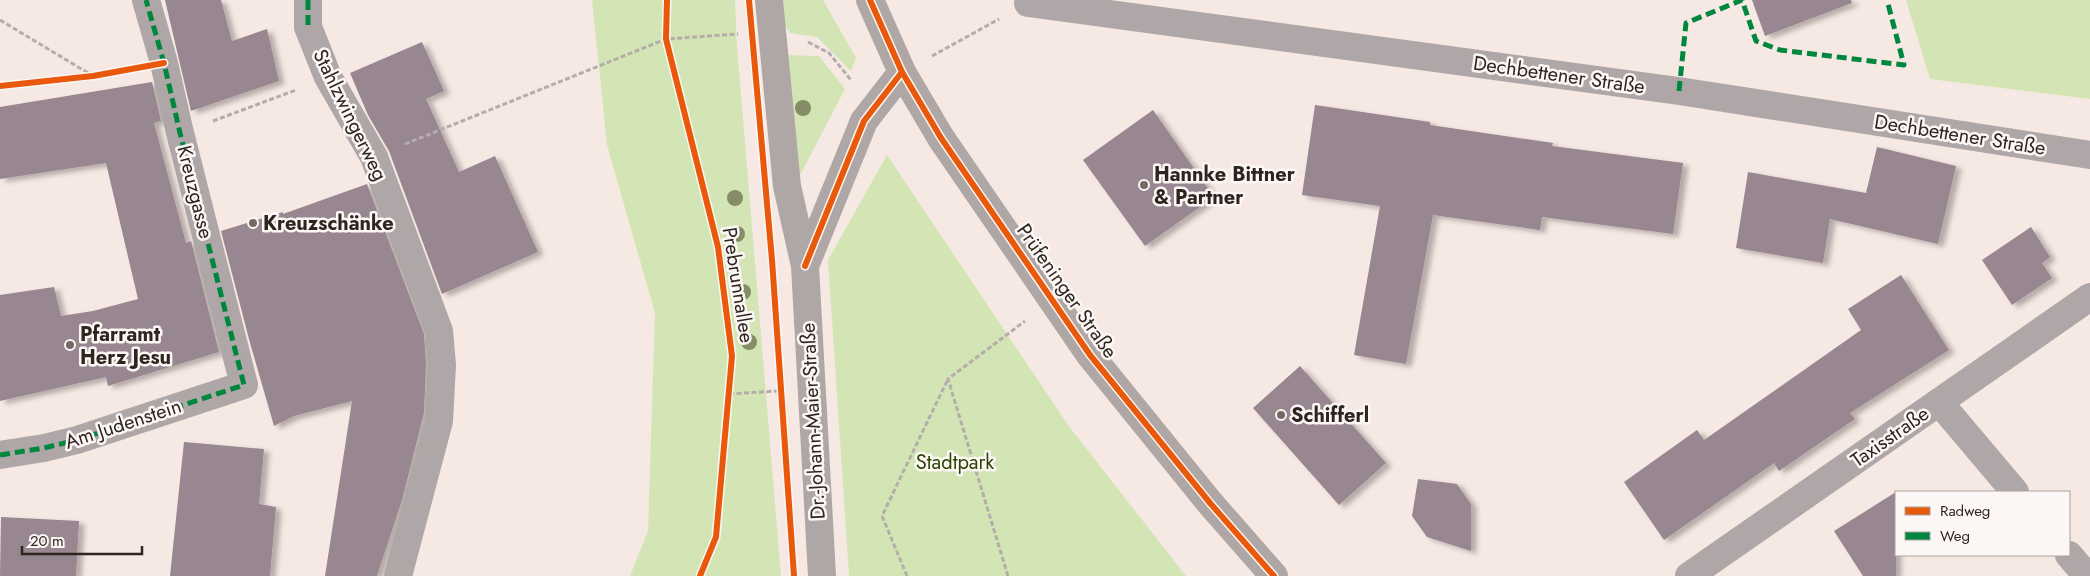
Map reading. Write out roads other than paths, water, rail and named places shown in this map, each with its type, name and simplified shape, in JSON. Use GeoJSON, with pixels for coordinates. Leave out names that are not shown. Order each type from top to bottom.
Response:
{"type":"FeatureCollection","features":[{"type":"Feature","properties":{"kind":"street","name":"Kreuzgasse"},"geometry":{"type":"LineString","coordinates":[[146,0],[164,64],[244,385]]}},
{"type":"Feature","properties":{"kind":"street","name":"Stahlzwingerweg"},"geometry":{"type":"LineString","coordinates":[[308,0],[308,28],[328,77],[374,157],[439,332],[442,365],[439,421],[398,576]]}},
{"type":"Feature","properties":{"kind":"street","name":"Dr.-Johann-Maier-Straße"},"geometry":{"type":"LineString","coordinates":[[769,0],[787,186],[805,266],[822,576]]}},
{"type":"Feature","properties":{"kind":"street","name":"Prüfeninger Straße"},"geometry":{"type":"LineString","coordinates":[[870,0],[902,72],[941,138],[1090,355],[1210,503],[1274,576]]}},
{"type":"Feature","properties":{"kind":"street","name":"Dechbettener Straße"},"geometry":{"type":"LineString","coordinates":[[1028,3],[1679,91],[2090,155]]}},
{"type":"Feature","properties":{"kind":"street","name":"Dr.-Johann-Maier-Straße"},"geometry":{"type":"LineString","coordinates":[[805,266],[864,121],[902,72]]}},
{"type":"Feature","properties":{"kind":"street","name":"Taxisstraße"},"geometry":{"type":"LineString","coordinates":[[1689,576],[2090,297]]}},
{"type":"Feature","properties":{"kind":"street","name":"Am Judenstein"},"geometry":{"type":"LineString","coordinates":[[1,456],[77,440],[244,385]]}},
{"type":"Feature","properties":{"kind":"street"},"geometry":{"type":"LineString","coordinates":[[1939,402],[2014,491]]}},
{"type":"Feature","properties":{"kind":"street"},"geometry":{"type":"LineString","coordinates":[[2070,556],[2087,576]]}},
{"type":"Feature","properties":{"kind":"place","name":"Hannke Bittner & Partner"},"geometry":{"type":"Point","coordinates":[1144,185]}},
{"type":"Feature","properties":{"kind":"place","name":"Kreuzschänke"},"geometry":{"type":"Point","coordinates":[253,223]}},
{"type":"Feature","properties":{"kind":"place","name":"Pfarramt Herz Jesu"},"geometry":{"type":"Point","coordinates":[70,345]}},
{"type":"Feature","properties":{"kind":"place","name":"Schifferl"},"geometry":{"type":"Point","coordinates":[1281,415]}},
{"type":"Feature","properties":{"kind":"park label","name":"Stadtpark"},"geometry":{"type":"Point","coordinates":[955,462]}}]}
